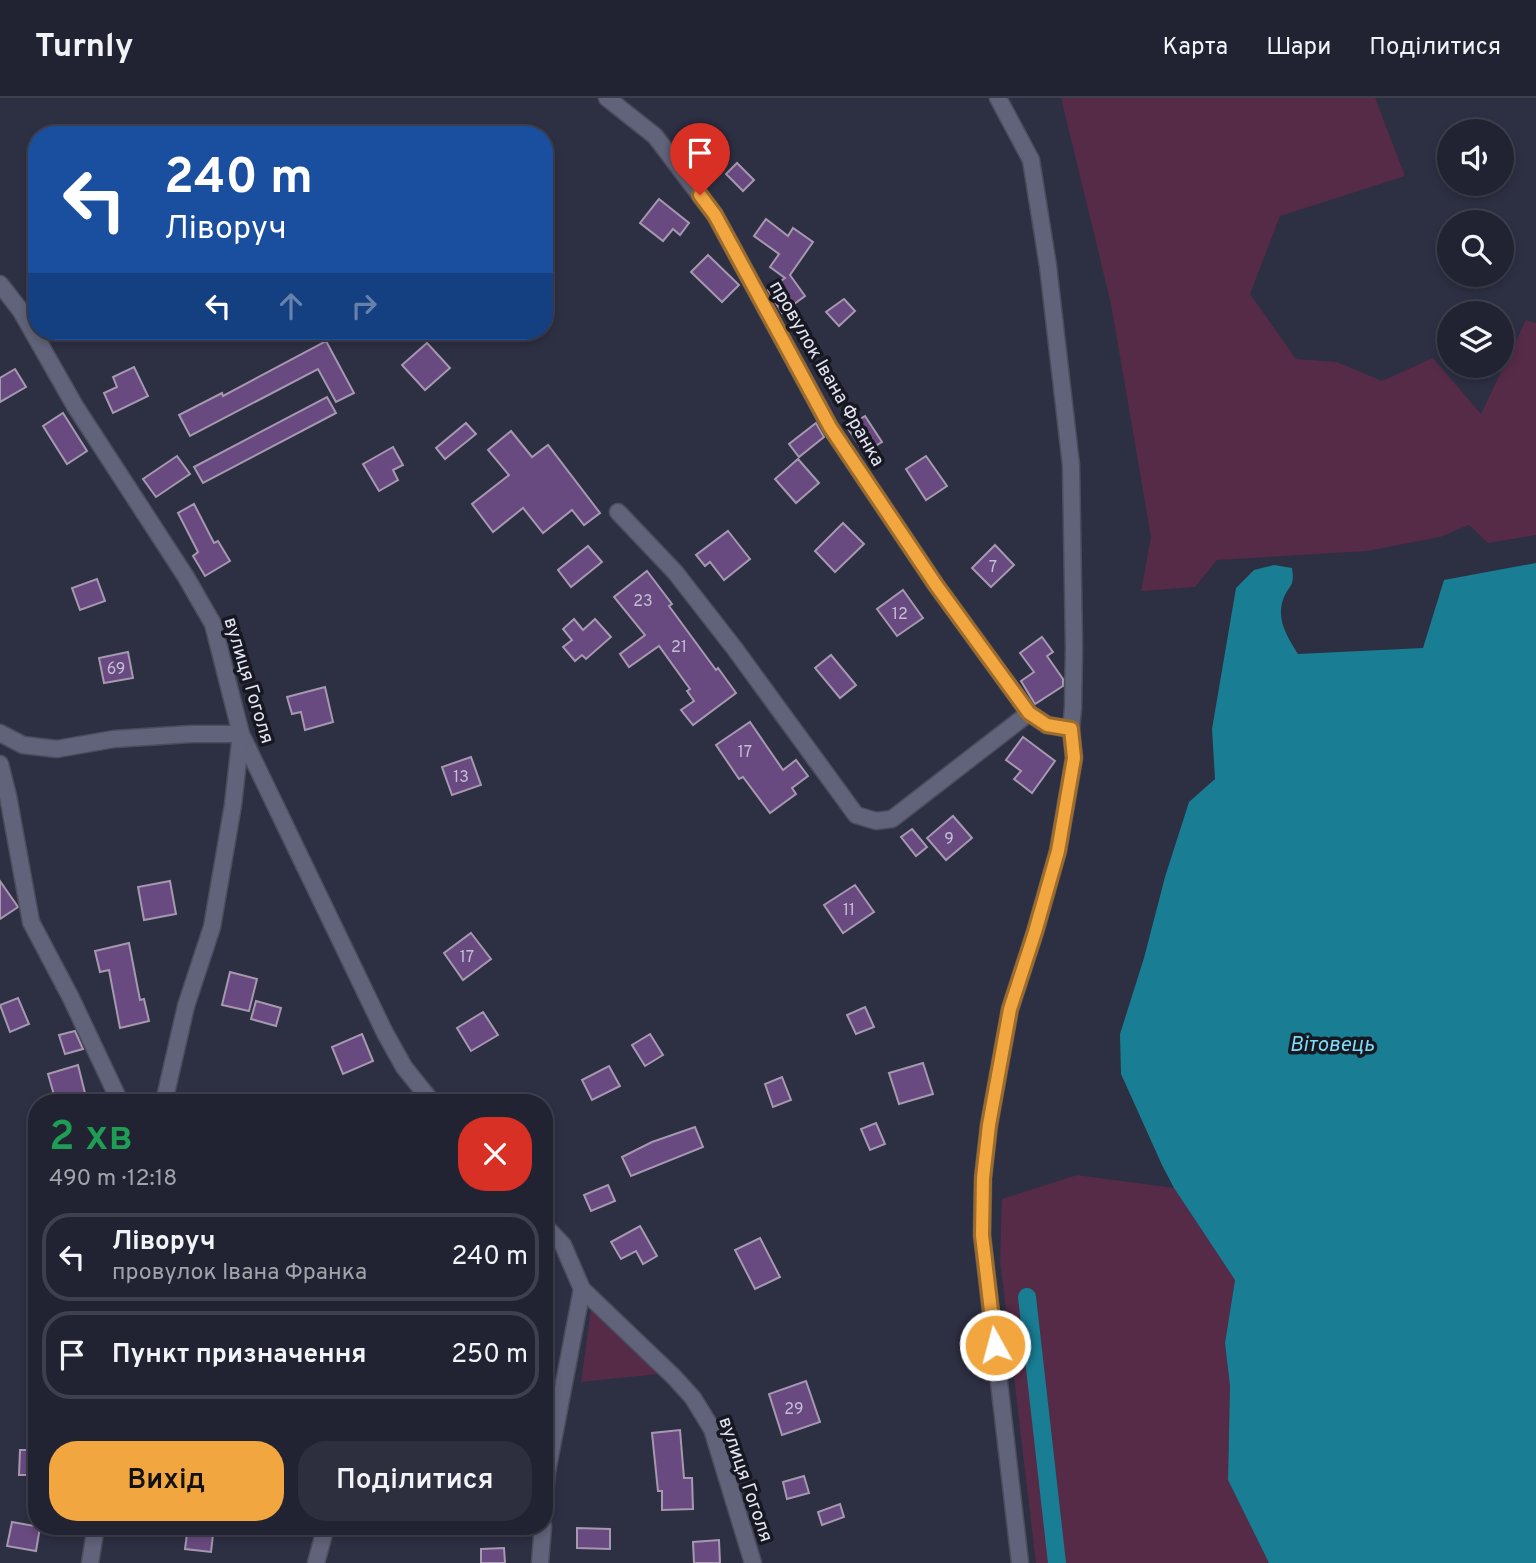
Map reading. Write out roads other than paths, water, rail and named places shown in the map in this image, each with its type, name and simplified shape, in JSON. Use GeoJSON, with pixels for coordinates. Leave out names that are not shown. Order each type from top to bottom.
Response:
{"type":"FeatureCollection","features":[{"type":"Feature","properties":{"kind":"street","name":"провулок Івана Франка"},"geometry":{"type":"LineString","coordinates":[[607,98],[655,136],[715,215],[830,427],[936,585],[1029,713],[1047,725],[1071,729]]}},
{"type":"Feature","properties":{"kind":"street"},"geometry":{"type":"LineString","coordinates":[[998,98],[1031,160],[1050,280],[1071,466],[1074,648],[1071,729],[1074,758],[1058,851],[1010,1009],[989,1125],[983,1178],[982,1235],[1020,1563]]}},
{"type":"Feature","properties":{"kind":"street","name":"вулиця Гоголя"},"geometry":{"type":"LineString","coordinates":[[0,284],[28,323]]}},
{"type":"Feature","properties":{"kind":"street","name":"вулиця Гоголя"},"geometry":{"type":"LineString","coordinates":[[37,340],[75,406],[186,577],[213,624],[241,734],[385,1033],[420,1094]]}},
{"type":"Feature","properties":{"kind":"street"},"geometry":{"type":"LineString","coordinates":[[618,512],[675,572],[856,815],[876,821],[892,819],[1029,713]]}},
{"type":"Feature","properties":{"kind":"street"},"geometry":{"type":"LineString","coordinates":[[0,733],[23,745],[57,749],[114,739],[241,734],[233,805],[212,927],[186,1006],[166,1094]]}},
{"type":"Feature","properties":{"kind":"street"},"geometry":{"type":"LineString","coordinates":[[0,764],[31,922],[116,1094]]}},
{"type":"Feature","properties":{"kind":"street","name":"вулиця Гоголя"},"geometry":{"type":"LineString","coordinates":[[553,1234],[563,1245],[582,1289],[674,1377],[693,1398],[712,1429],[753,1563]]}},
{"type":"Feature","properties":{"kind":"street"},"geometry":{"type":"LineString","coordinates":[[553,1441],[582,1289]]}},
{"type":"Feature","properties":{"kind":"street"},"geometry":{"type":"LineString","coordinates":[[90,1563],[95,1535]]}},
{"type":"Feature","properties":{"kind":"street"},"geometry":{"type":"LineString","coordinates":[[316,1563],[324,1535]]}},
{"type":"Feature","properties":{"kind":"street"},"geometry":{"type":"LineString","coordinates":[[540,1563],[542,1535]]}},
{"type":"Feature","properties":{"kind":"water","name":"Вітовець"},"geometry":{"type":"Polygon","coordinates":[[[1536,563],[1536,1563],[1269,1563],[1228,1480],[1230,1386],[1225,1343],[1235,1280],[1174,1188],[1121,1074],[1120,1034],[1144,958],[1165,877],[1189,802],[1215,779],[1212,729],[1236,588],[1254,570],[1274,565],[1292,568],[1292,583],[1283,600],[1281,615],[1290,642],[1298,654],[1423,648],[1444,580],[1536,563]]]}},
{"type":"Feature","properties":{"kind":"waterway"},"geometry":{"type":"LineString","coordinates":[[1027,1297],[1057,1563]]}}]}
